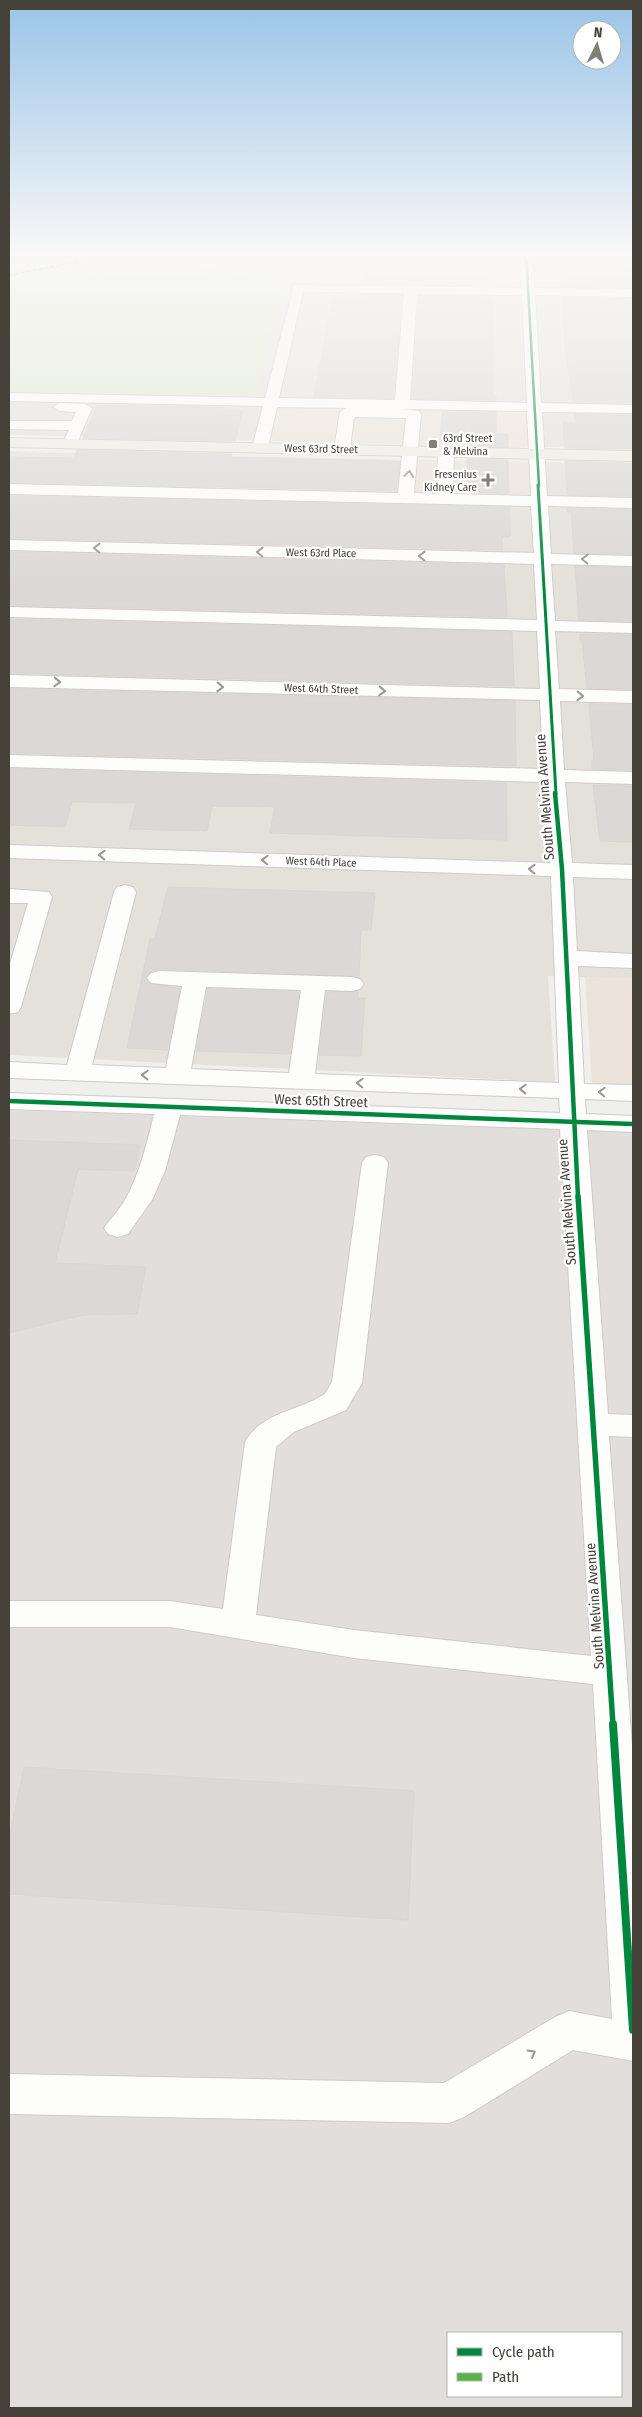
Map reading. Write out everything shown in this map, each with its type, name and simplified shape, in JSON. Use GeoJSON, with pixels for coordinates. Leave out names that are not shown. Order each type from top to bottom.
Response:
{"type":"FeatureCollection","features":[{"type":"Feature","properties":{"kind":"main road","name":"West 63rd Street"},"geometry":{"type":"LineString","coordinates":[[9,442],[633,456]]}},
{"type":"Feature","properties":{"kind":"street"},"geometry":{"type":"LineString","coordinates":[[260,448],[280,364]]}},
{"type":"Feature","properties":{"kind":"street"},"geometry":{"type":"LineString","coordinates":[[402,405],[405,364]]}},
{"type":"Feature","properties":{"kind":"street","name":"South Melvina Avenue"},"geometry":{"type":"LineString","coordinates":[[532,364],[554,776],[562,870],[572,1106],[611,1672],[627,1820],[633,2030]]}},
{"type":"Feature","properties":{"kind":"street"},"geometry":{"type":"LineString","coordinates":[[10,405],[271,402],[633,409]]}},
{"type":"Feature","properties":{"kind":"street"},"geometry":{"type":"LineString","coordinates":[[10,405],[85,408],[71,444]]}},
{"type":"Feature","properties":{"kind":"street"},"geometry":{"type":"LineString","coordinates":[[342,449],[347,412],[414,414],[406,498]]}},
{"type":"Feature","properties":{"kind":"street"},"geometry":{"type":"LineString","coordinates":[[9,424],[78,426]]}},
{"type":"Feature","properties":{"kind":"street"},"geometry":{"type":"LineString","coordinates":[[445,499],[446,452]]}},
{"type":"Feature","properties":{"kind":"street"},"geometry":{"type":"LineString","coordinates":[[9,489],[633,503]]}},
{"type":"Feature","properties":{"kind":"street","name":"West 63rd Place"},"geometry":{"type":"LineString","coordinates":[[9,546],[633,561]]}},
{"type":"Feature","properties":{"kind":"street"},"geometry":{"type":"LineString","coordinates":[[9,612],[633,628]]}},
{"type":"Feature","properties":{"kind":"street","name":"West 64th Street"},"geometry":{"type":"LineString","coordinates":[[9,681],[633,698]]}},
{"type":"Feature","properties":{"kind":"street"},"geometry":{"type":"LineString","coordinates":[[9,761],[633,778]]}},
{"type":"Feature","properties":{"kind":"street","name":"West 64th Place"},"geometry":{"type":"LineString","coordinates":[[9,852],[633,872]]}},
{"type":"Feature","properties":{"kind":"street"},"geometry":{"type":"LineString","coordinates":[[78,1072],[125,892]]}},
{"type":"Feature","properties":{"kind":"street"},"geometry":{"type":"LineString","coordinates":[[9,896],[42,897],[9,1007]]}},
{"type":"Feature","properties":{"kind":"street"},"geometry":{"type":"LineString","coordinates":[[566,958],[633,961]]}},
{"type":"Feature","properties":{"kind":"street"},"geometry":{"type":"LineString","coordinates":[[158,978],[352,984]]}},
{"type":"Feature","properties":{"kind":"street"},"geometry":{"type":"LineString","coordinates":[[177,1076],[195,979]]}},
{"type":"Feature","properties":{"kind":"street"},"geometry":{"type":"LineString","coordinates":[[301,1081],[314,983]]}},
{"type":"Feature","properties":{"kind":"street","name":"West 65th Street"},"geometry":{"type":"LineString","coordinates":[[9,1070],[301,1081],[572,1106],[633,1124]]}},
{"type":"Feature","properties":{"kind":"street","name":"West 65th Street"},"geometry":{"type":"LineString","coordinates":[[9,1101],[169,1107],[572,1106],[633,1093]]}},
{"type":"Feature","properties":{"kind":"street"},"geometry":{"type":"LineString","coordinates":[[118,1228],[134,1211],[153,1171],[169,1107]]}},
{"type":"Feature","properties":{"kind":"street"},"geometry":{"type":"LineString","coordinates":[[238,1624],[261,1442],[283,1424],[335,1402],[347,1383],[375,1163]]}},
{"type":"Feature","properties":{"kind":"street"},"geometry":{"type":"LineString","coordinates":[[594,1425],[633,1426]]}},
{"type":"Feature","properties":{"kind":"street"},"geometry":{"type":"LineString","coordinates":[[9,1614],[170,1614],[354,1644],[611,1672]]}},
{"type":"Feature","properties":{"kind":"street"},"geometry":{"type":"LineString","coordinates":[[9,2094],[448,2103],[569,2030],[633,2042]]}},
{"type":"Feature","properties":{"kind":"shaded area"},"geometry":{"type":"Polygon","coordinates":[[[9,364],[633,364],[633,449],[9,435],[9,364]]]}},
{"type":"Feature","properties":{"kind":"shaded area"},"geometry":{"type":"Polygon","coordinates":[[[273,403],[530,408],[532,447],[265,441],[273,403]]]}},
{"type":"Feature","properties":{"kind":"shaded area"},"geometry":{"type":"Polygon","coordinates":[[[9,451],[109,454],[96,490],[136,454],[217,456],[206,493],[531,462],[633,464],[633,979],[548,976],[555,1082],[9,1055],[9,451]]]}},
{"type":"Feature","properties":{"kind":"shaded area"},"geometry":{"type":"Polygon","coordinates":[[[217,456],[531,462],[535,501],[206,493],[217,456]]]}},
{"type":"Feature","properties":{"kind":"shaded area"},"geometry":{"type":"Polygon","coordinates":[[[585,977],[633,979],[633,1086],[592,1085],[585,977]]]}},
{"type":"Feature","properties":{"kind":"shaded area"},"geometry":{"type":"Polygon","coordinates":[[[9,1110],[633,1132],[633,2408],[9,2408],[9,1110]]]}},
{"type":"Feature","properties":{"kind":"green space"},"geometry":{"type":"Polygon","coordinates":[[[9,364],[263,364],[254,399],[9,394],[9,364]]]}},
{"type":"Feature","properties":{"kind":"building"},"geometry":{"type":"Polygon","coordinates":[[[320,364],[396,364],[393,398],[314,397],[320,364]]]}},
{"type":"Feature","properties":{"kind":"building"},"geometry":{"type":"Polygon","coordinates":[[[414,364],[493,364],[493,395],[496,395],[496,400],[412,398],[414,364]]]}},
{"type":"Feature","properties":{"kind":"building"},"geometry":{"type":"Polygon","coordinates":[[[567,364],[633,364],[633,403],[573,402],[567,364]]]}},
{"type":"Feature","properties":{"kind":"building"},"geometry":{"type":"Polygon","coordinates":[[[97,405],[223,407],[222,411],[243,411],[235,441],[83,438],[97,405]]]}},
{"type":"Feature","properties":{"kind":"building"},"geometry":{"type":"Polygon","coordinates":[[[442,412],[496,412],[496,434],[508,434],[508,447],[468,446],[468,442],[440,442],[442,412]]]}},
{"type":"Feature","properties":{"kind":"building"},"geometry":{"type":"Polygon","coordinates":[[[575,414],[633,415],[633,449],[565,448],[563,422],[576,423],[575,414]]]}},
{"type":"Feature","properties":{"kind":"building"},"geometry":{"type":"Polygon","coordinates":[[[77,450],[232,454],[231,457],[400,461],[396,491],[9,482],[9,457],[74,458],[77,450]]]}},
{"type":"Feature","properties":{"kind":"building","name":"Fresenius Kidney Care"},"geometry":{"type":"Polygon","coordinates":[[[467,459],[508,460],[509,494],[467,492],[467,459]]]}},
{"type":"Feature","properties":{"kind":"building"},"geometry":{"type":"Polygon","coordinates":[[[565,461],[633,463],[633,496],[567,495],[565,461]]]}},
{"type":"Feature","properties":{"kind":"building"},"geometry":{"type":"Polygon","coordinates":[[[9,496],[509,507],[510,537],[502,537],[503,550],[9,538],[9,496]]]}},
{"type":"Feature","properties":{"kind":"building"},"geometry":{"type":"Polygon","coordinates":[[[567,508],[633,510],[633,554],[574,553],[571,512],[567,512],[567,508]]]}},
{"type":"Feature","properties":{"kind":"building"},"geometry":{"type":"Polygon","coordinates":[[[9,552],[504,565],[507,617],[9,605],[9,552]]]}},
{"type":"Feature","properties":{"kind":"building"},"geometry":{"type":"Polygon","coordinates":[[[575,566],[633,568],[633,621],[579,620],[575,566]]]}},
{"type":"Feature","properties":{"kind":"building"},"geometry":{"type":"Polygon","coordinates":[[[9,619],[512,632],[514,686],[9,673],[9,619]]]}},
{"type":"Feature","properties":{"kind":"building"},"geometry":{"type":"Polygon","coordinates":[[[580,634],[633,635],[633,689],[587,688],[580,634]]]}},
{"type":"Feature","properties":{"kind":"building"},"geometry":{"type":"Polygon","coordinates":[[[9,689],[515,701],[516,766],[9,753],[9,689]]]}},
{"type":"Feature","properties":{"kind":"building"},"geometry":{"type":"Polygon","coordinates":[[[589,704],[633,705],[633,770],[592,769],[592,760],[594,760],[589,704]]]}},
{"type":"Feature","properties":{"kind":"building"},"geometry":{"type":"Polygon","coordinates":[[[9,769],[506,783],[507,840],[270,833],[275,807],[212,806],[207,831],[129,829],[136,803],[72,802],[65,827],[9,825],[9,769]]]}},
{"type":"Feature","properties":{"kind":"building"},"geometry":{"type":"Polygon","coordinates":[[[593,785],[633,786],[633,842],[600,841],[593,785]]]}},
{"type":"Feature","properties":{"kind":"building"},"geometry":{"type":"Polygon","coordinates":[[[168,887],[375,893],[371,930],[361,930],[359,977],[159,969],[151,971],[145,978],[150,984],[180,988],[168,1050],[127,1048],[150,939],[155,939],[168,887]]]}},
{"type":"Feature","properties":{"kind":"building"},"geometry":{"type":"Polygon","coordinates":[[[208,989],[299,992],[290,1054],[196,1051],[208,989]]]}},
{"type":"Feature","properties":{"kind":"building"},"geometry":{"type":"Polygon","coordinates":[[[358,991],[358,998],[365,998],[361,1056],[319,1055],[327,992],[358,991]]]}},
{"type":"Feature","properties":{"kind":"building"},"geometry":{"type":"Polygon","coordinates":[[[9,1140],[140,1145],[134,1171],[78,1169],[55,1263],[146,1267],[137,1314],[83,1315],[9,1333],[9,1140]]]}},
{"type":"Feature","properties":{"kind":"building"},"geometry":{"type":"Polygon","coordinates":[[[24,1767],[414,1791],[408,1920],[9,1894],[9,1840],[24,1767]]]}},
{"type":"Feature","properties":{"kind":"cycle path"},"geometry":{"type":"LineString","coordinates":[[532,364],[554,776],[562,869],[573,1121],[633,2030]]}},
{"type":"Feature","properties":{"kind":"cycle path"},"geometry":{"type":"LineString","coordinates":[[9,1101],[633,1124]]}},
{"type":"Feature","properties":{"kind":"place","name":"63rd Street & Melvina"},"geometry":{"type":"Point","coordinates":[433,444]}},
{"type":"Feature","properties":{"kind":"place","name":"Fresenius Kidney Care"},"geometry":{"type":"Point","coordinates":[488,480]}}]}
